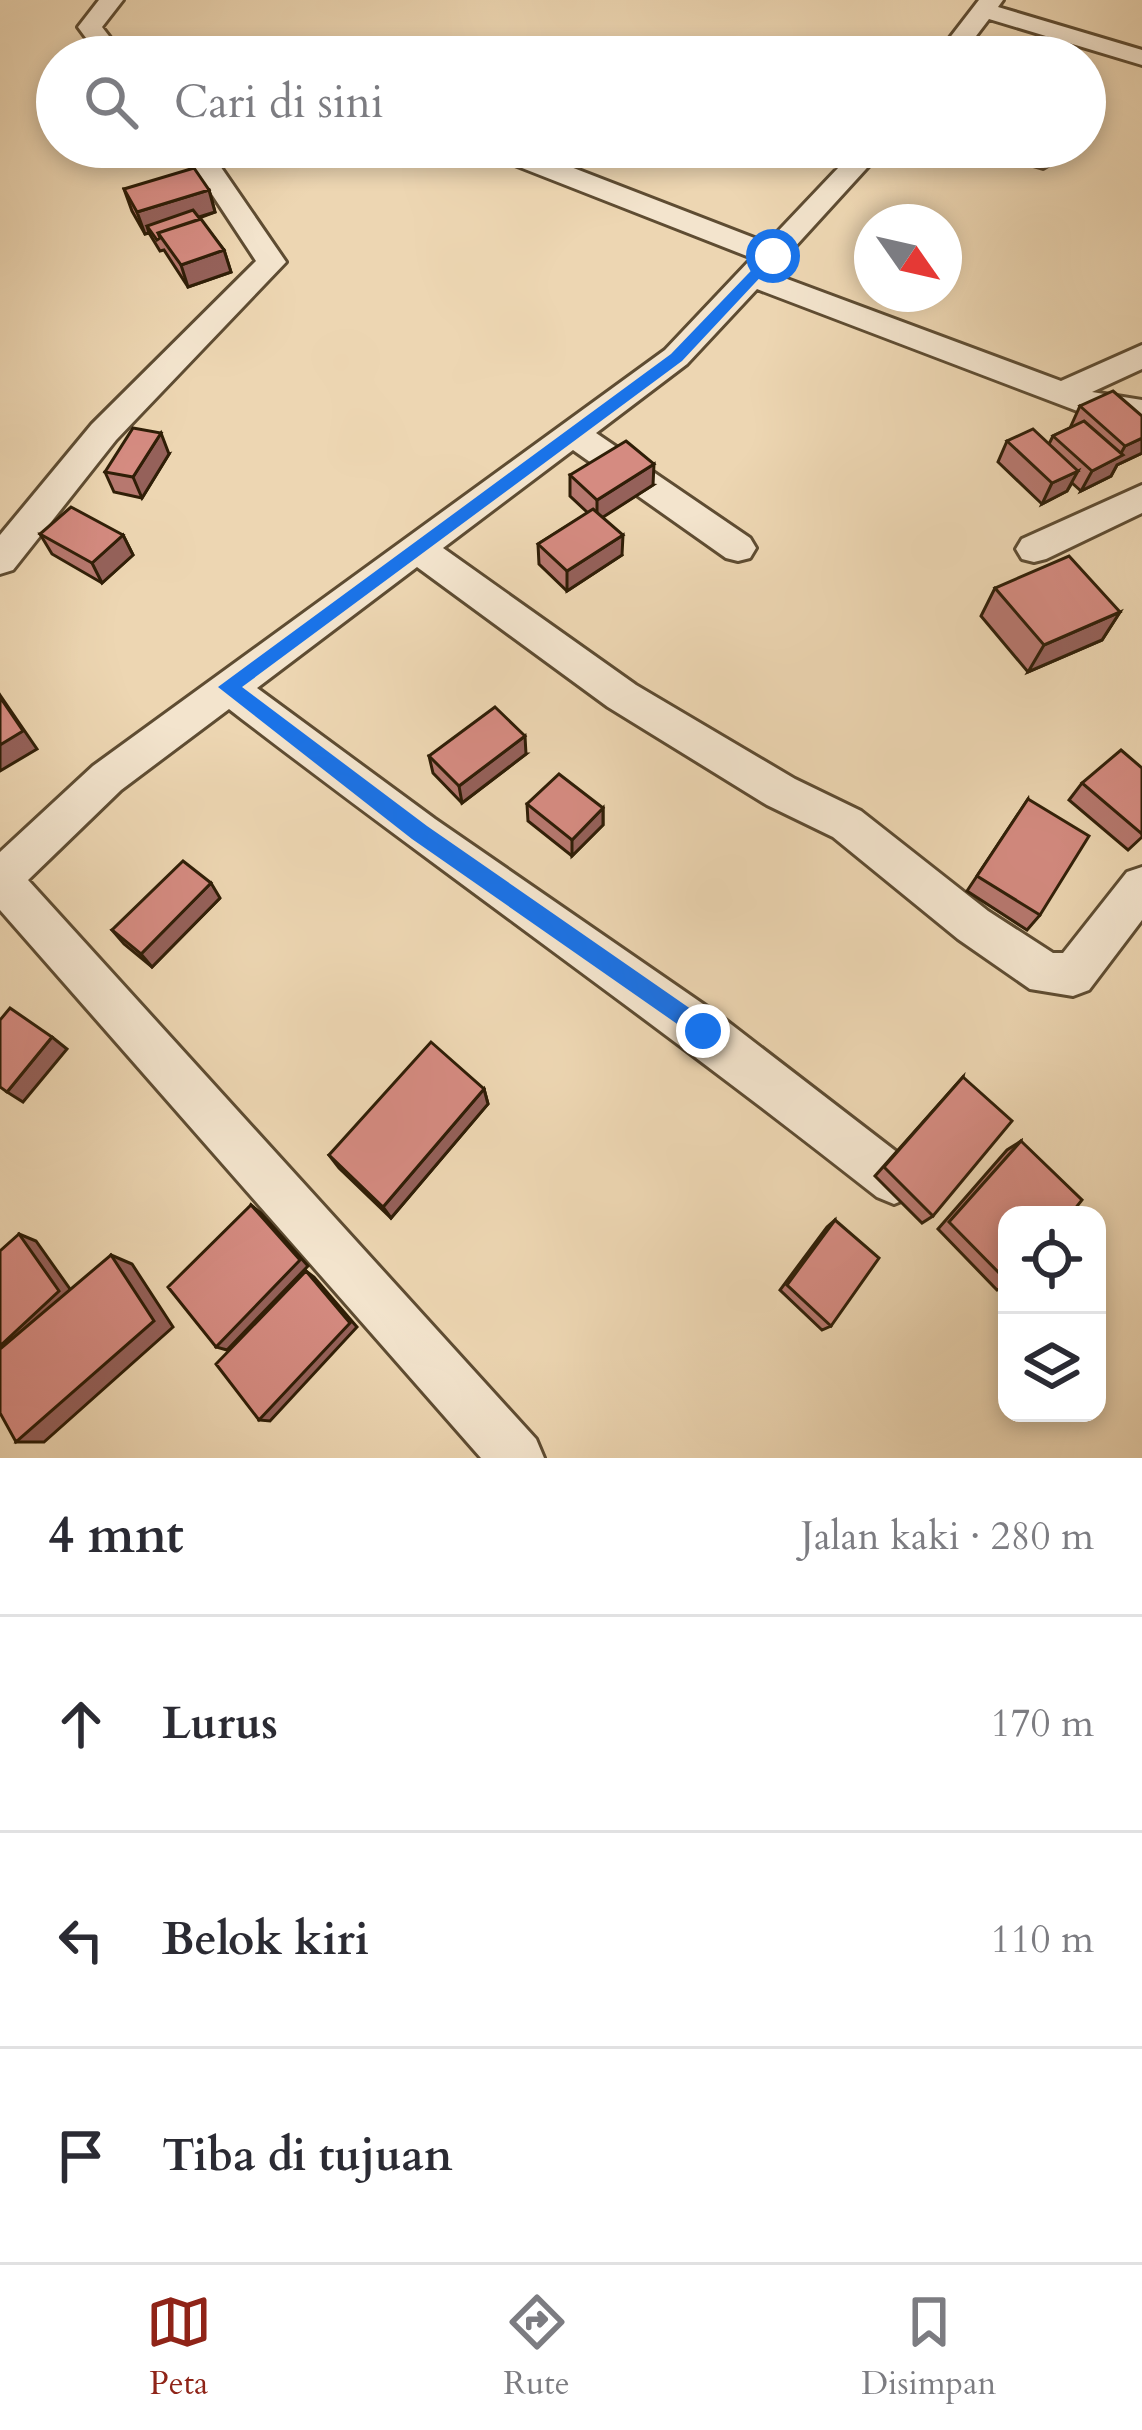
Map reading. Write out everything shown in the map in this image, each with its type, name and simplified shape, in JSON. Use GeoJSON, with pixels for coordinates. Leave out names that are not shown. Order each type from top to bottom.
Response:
{"type":"FeatureCollection","features":[{"type":"Feature","properties":{"kind":"street"},"geometry":{"type":"LineString","coordinates":[[97,36],[90,27],[111,0]]}},
{"type":"Feature","properties":{"kind":"street"},"geometry":{"type":"LineString","coordinates":[[964,36],[988,5],[1078,36]]}},
{"type":"Feature","properties":{"kind":"street"},"geometry":{"type":"LineString","coordinates":[[1106,46],[1142,58]]}},
{"type":"Feature","properties":{"kind":"street"},"geometry":{"type":"LineString","coordinates":[[0,560],[104,432],[271,262],[208,168]]}},
{"type":"Feature","properties":{"kind":"street"},"geometry":{"type":"LineString","coordinates":[[544,168],[1091,404],[1131,408],[1142,416]]}},
{"type":"Feature","properties":{"kind":"street"},"geometry":{"type":"LineString","coordinates":[[517,1458],[0,879],[106,778],[676,357],[855,168]]}},
{"type":"Feature","properties":{"kind":"street"},"geometry":{"type":"LineString","coordinates":[[1064,392],[1142,356]]}},
{"type":"Feature","properties":{"kind":"street"},"geometry":{"type":"LineString","coordinates":[[572,433],[738,548]]}},
{"type":"Feature","properties":{"kind":"street"},"geometry":{"type":"LineString","coordinates":[[1034,549],[1142,498]]}},
{"type":"Feature","properties":{"kind":"street"},"geometry":{"type":"LineString","coordinates":[[415,547],[622,696],[781,792],[847,824],[973,926],[1046,974],[1073,976],[1142,886]]}},
{"type":"Feature","properties":{"kind":"street"},"geometry":{"type":"LineString","coordinates":[[228,687],[419,832],[703,1031],[894,1180]]}},
{"type":"Feature","properties":{"kind":"building"},"geometry":{"type":"Polygon","coordinates":[[[194,168],[209,190],[137,212],[124,189],[194,168]]]}},
{"type":"Feature","properties":{"kind":"building"},"geometry":{"type":"Polygon","coordinates":[[[193,210],[200,219],[158,233],[157,240],[147,226],[193,210]]]}},
{"type":"Feature","properties":{"kind":"building"},"geometry":{"type":"Polygon","coordinates":[[[201,219],[224,250],[181,265],[158,233],[201,219]]]}},
{"type":"Feature","properties":{"kind":"building"},"geometry":{"type":"Polygon","coordinates":[[[1113,391],[1142,416],[1142,438],[1125,446],[1080,406],[1113,391]]]}},
{"type":"Feature","properties":{"kind":"building"},"geometry":{"type":"Polygon","coordinates":[[[1084,421],[1123,455],[1092,471],[1053,436],[1084,421]]]}},
{"type":"Feature","properties":{"kind":"building"},"geometry":{"type":"Polygon","coordinates":[[[133,428],[161,433],[133,477],[105,472],[133,428]]]}},
{"type":"Feature","properties":{"kind":"building"},"geometry":{"type":"Polygon","coordinates":[[[1033,429],[1078,471],[1052,483],[1007,441],[1033,429]]]}},
{"type":"Feature","properties":{"kind":"building"},"geometry":{"type":"Polygon","coordinates":[[[626,441],[654,464],[597,500],[570,475],[626,441]]]}},
{"type":"Feature","properties":{"kind":"building"},"geometry":{"type":"Polygon","coordinates":[[[71,507],[123,535],[92,563],[40,534],[71,507]]]}},
{"type":"Feature","properties":{"kind":"building"},"geometry":{"type":"Polygon","coordinates":[[[593,509],[623,535],[567,571],[538,544],[593,509]]]}},
{"type":"Feature","properties":{"kind":"building"},"geometry":{"type":"Polygon","coordinates":[[[1069,556],[1120,612],[1044,645],[995,588],[1069,556]]]}},
{"type":"Feature","properties":{"kind":"building"},"geometry":{"type":"Polygon","coordinates":[[[0,697],[23,731],[0,745],[0,697]]]}},
{"type":"Feature","properties":{"kind":"building"},"geometry":{"type":"Polygon","coordinates":[[[495,707],[525,736],[459,786],[429,756],[495,707]]]}},
{"type":"Feature","properties":{"kind":"building"},"geometry":{"type":"Polygon","coordinates":[[[1121,750],[1142,768],[1142,834],[1082,783],[1121,750]]]}},
{"type":"Feature","properties":{"kind":"building"},"geometry":{"type":"Polygon","coordinates":[[[559,774],[603,808],[572,840],[527,804],[559,774]]]}},
{"type":"Feature","properties":{"kind":"building"},"geometry":{"type":"Polygon","coordinates":[[[1028,799],[1089,836],[1040,915],[977,876],[1028,799]]]}},
{"type":"Feature","properties":{"kind":"building"},"geometry":{"type":"Polygon","coordinates":[[[183,861],[211,883],[141,954],[112,930],[183,861]]]}},
{"type":"Feature","properties":{"kind":"building"},"geometry":{"type":"Polygon","coordinates":[[[10,1008],[52,1037],[7,1092],[0,1087],[0,1020],[10,1008]]]}},
{"type":"Feature","properties":{"kind":"building"},"geometry":{"type":"Polygon","coordinates":[[[431,1042],[484,1089],[383,1207],[329,1155],[431,1042]]]}},
{"type":"Feature","properties":{"kind":"building"},"geometry":{"type":"Polygon","coordinates":[[[963,1077],[1012,1121],[933,1216],[884,1167],[963,1077]]]}},
{"type":"Feature","properties":{"kind":"building"},"geometry":{"type":"Polygon","coordinates":[[[1021,1141],[1082,1200],[1077,1206],[998,1206],[998,1272],[949,1222],[1021,1141]]]}},
{"type":"Feature","properties":{"kind":"building"},"geometry":{"type":"Polygon","coordinates":[[[251,1205],[300,1260],[216,1347],[168,1287],[251,1205]]]}},
{"type":"Feature","properties":{"kind":"building"},"geometry":{"type":"Polygon","coordinates":[[[835,1220],[879,1258],[831,1326],[787,1285],[835,1220]]]}},
{"type":"Feature","properties":{"kind":"building"},"geometry":{"type":"Polygon","coordinates":[[[19,1234],[59,1291],[0,1346],[0,1251],[19,1234]]]}},
{"type":"Feature","properties":{"kind":"building"},"geometry":{"type":"Polygon","coordinates":[[[111,1255],[154,1321],[16,1442],[0,1413],[0,1349],[111,1255]]]}},
{"type":"Feature","properties":{"kind":"building"},"geometry":{"type":"Polygon","coordinates":[[[306,1271],[350,1323],[259,1420],[216,1364],[306,1271]]]}},
{"type":"Feature","properties":{"kind":"route"},"geometry":{"type":"LineString","coordinates":[[703,1031],[419,832],[228,687],[676,357],[773,256]]}}]}
